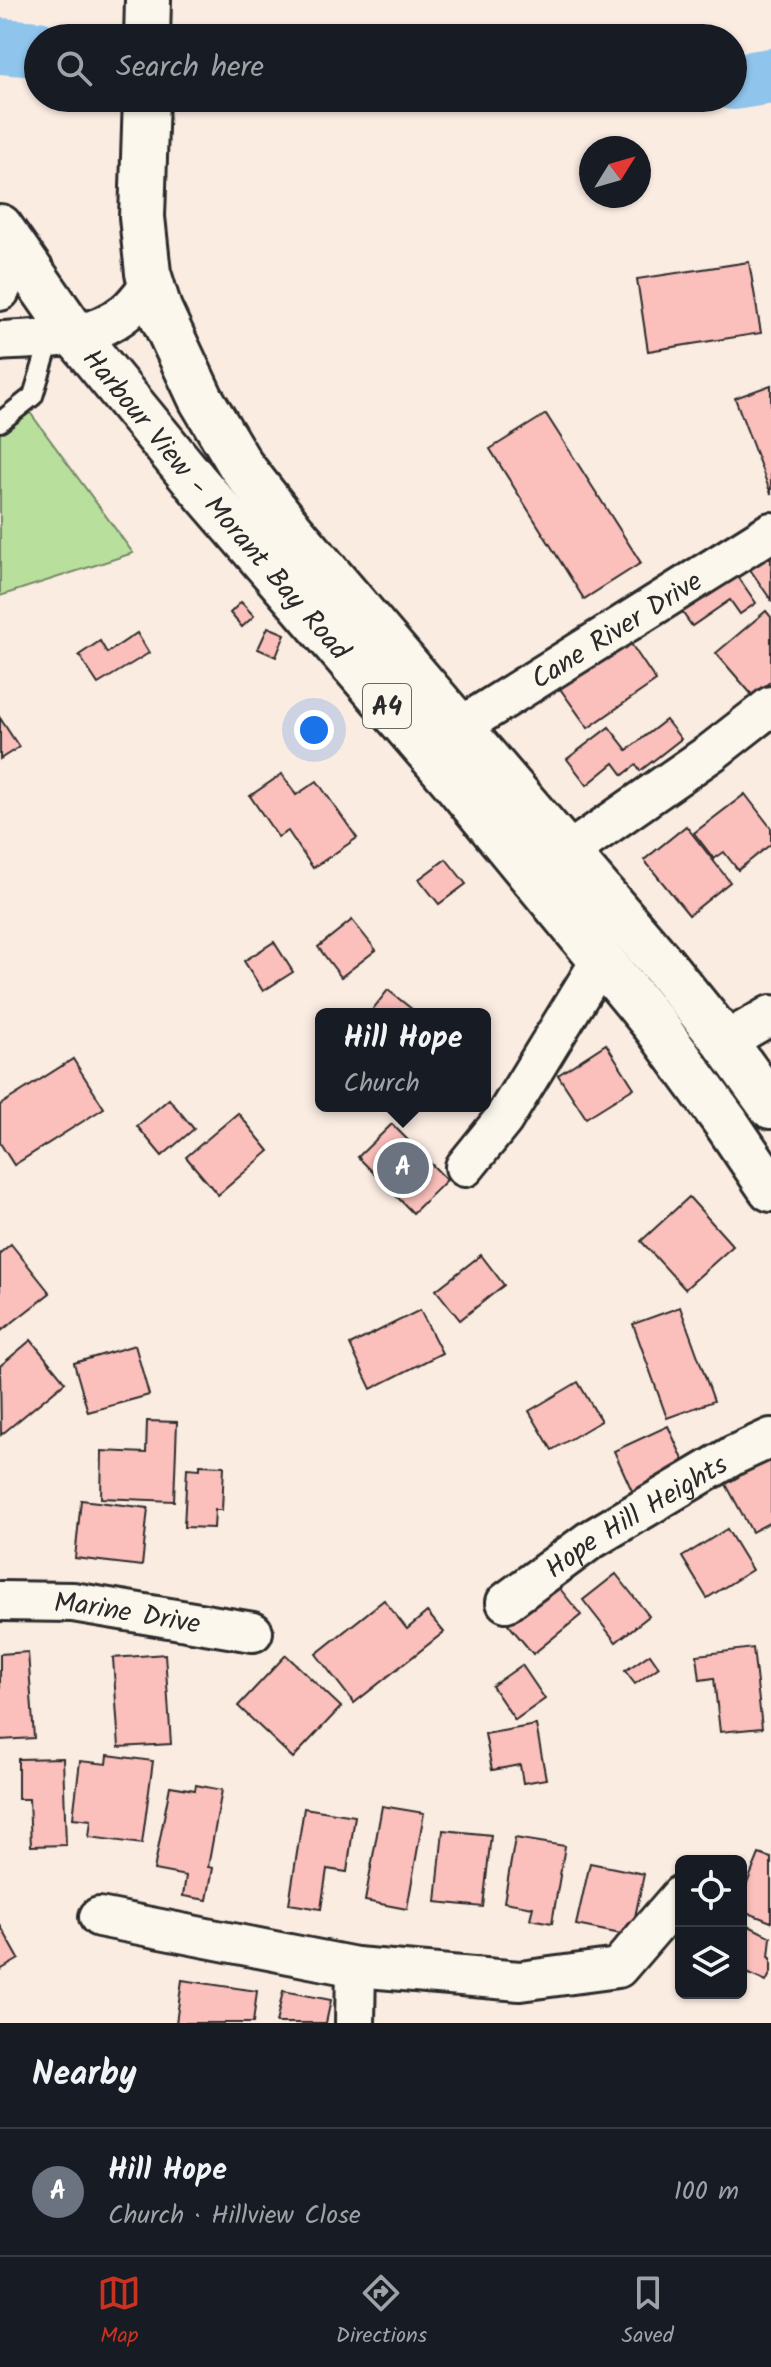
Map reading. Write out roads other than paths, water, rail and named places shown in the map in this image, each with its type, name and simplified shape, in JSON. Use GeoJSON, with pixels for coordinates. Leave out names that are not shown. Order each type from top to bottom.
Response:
{"type":"FeatureCollection","features":[{"type":"Feature","properties":{"kind":"highway"},"geometry":{"type":"LineString","coordinates":[[147,24],[148,0]]}},
{"type":"Feature","properties":{"kind":"highway","name":"Harbour View - Morant Bay Road"},"geometry":{"type":"LineString","coordinates":[[146,112],[142,217],[151,283],[159,309],[201,399],[241,466],[291,530],[663,965],[771,1106]]}},
{"type":"Feature","properties":{"kind":"highway","name":"Harbour View - Morant Bay Road"},"geometry":{"type":"LineString","coordinates":[[8,238],[63,336],[457,785],[655,1025],[771,1189]]}},
{"type":"Feature","properties":{"kind":"street"},"geometry":{"type":"LineString","coordinates":[[0,291],[8,238]]}},
{"type":"Feature","properties":{"kind":"street"},"geometry":{"type":"LineString","coordinates":[[0,341],[63,336],[108,324],[127,311],[151,283]]}},
{"type":"Feature","properties":{"kind":"street","name":"Cane River Drive"},"geometry":{"type":"LineString","coordinates":[[460,727],[771,532]]}},
{"type":"Feature","properties":{"kind":"street"},"geometry":{"type":"LineString","coordinates":[[567,853],[712,752],[771,706]]}},
{"type":"Feature","properties":{"kind":"street"},"geometry":{"type":"LineString","coordinates":[[465,1167],[503,1120],[601,960]]}},
{"type":"Feature","properties":{"kind":"street"},"geometry":{"type":"LineString","coordinates":[[725,1042],[771,1015]]}},
{"type":"Feature","properties":{"kind":"street","name":"Hope Hill Heights"},"geometry":{"type":"LineString","coordinates":[[506,1602],[589,1541],[734,1455],[771,1438]]}},
{"type":"Feature","properties":{"kind":"street","name":"Marine Drive"},"geometry":{"type":"LineString","coordinates":[[0,1601],[73,1602],[253,1632]]}},
{"type":"Feature","properties":{"kind":"street"},"geometry":{"type":"LineString","coordinates":[[99,1917],[356,1967],[520,1981],[618,1968],[675,1902]]}},
{"type":"Feature","properties":{"kind":"street"},"geometry":{"type":"LineString","coordinates":[[355,2023],[356,1967]]}},
{"type":"Feature","properties":{"kind":"lane"},"geometry":{"type":"LineString","coordinates":[[0,422],[33,396],[63,336]]}},
{"type":"Feature","properties":{"kind":"waterway"},"geometry":{"type":"LineString","coordinates":[[0,46],[24,48]]}},
{"type":"Feature","properties":{"kind":"waterway"},"geometry":{"type":"LineString","coordinates":[[747,80],[771,76]]}},
{"type":"Feature","properties":{"kind":"place","name":"Hill Hope"},"geometry":{"type":"Point","coordinates":[403,1168]}}]}
